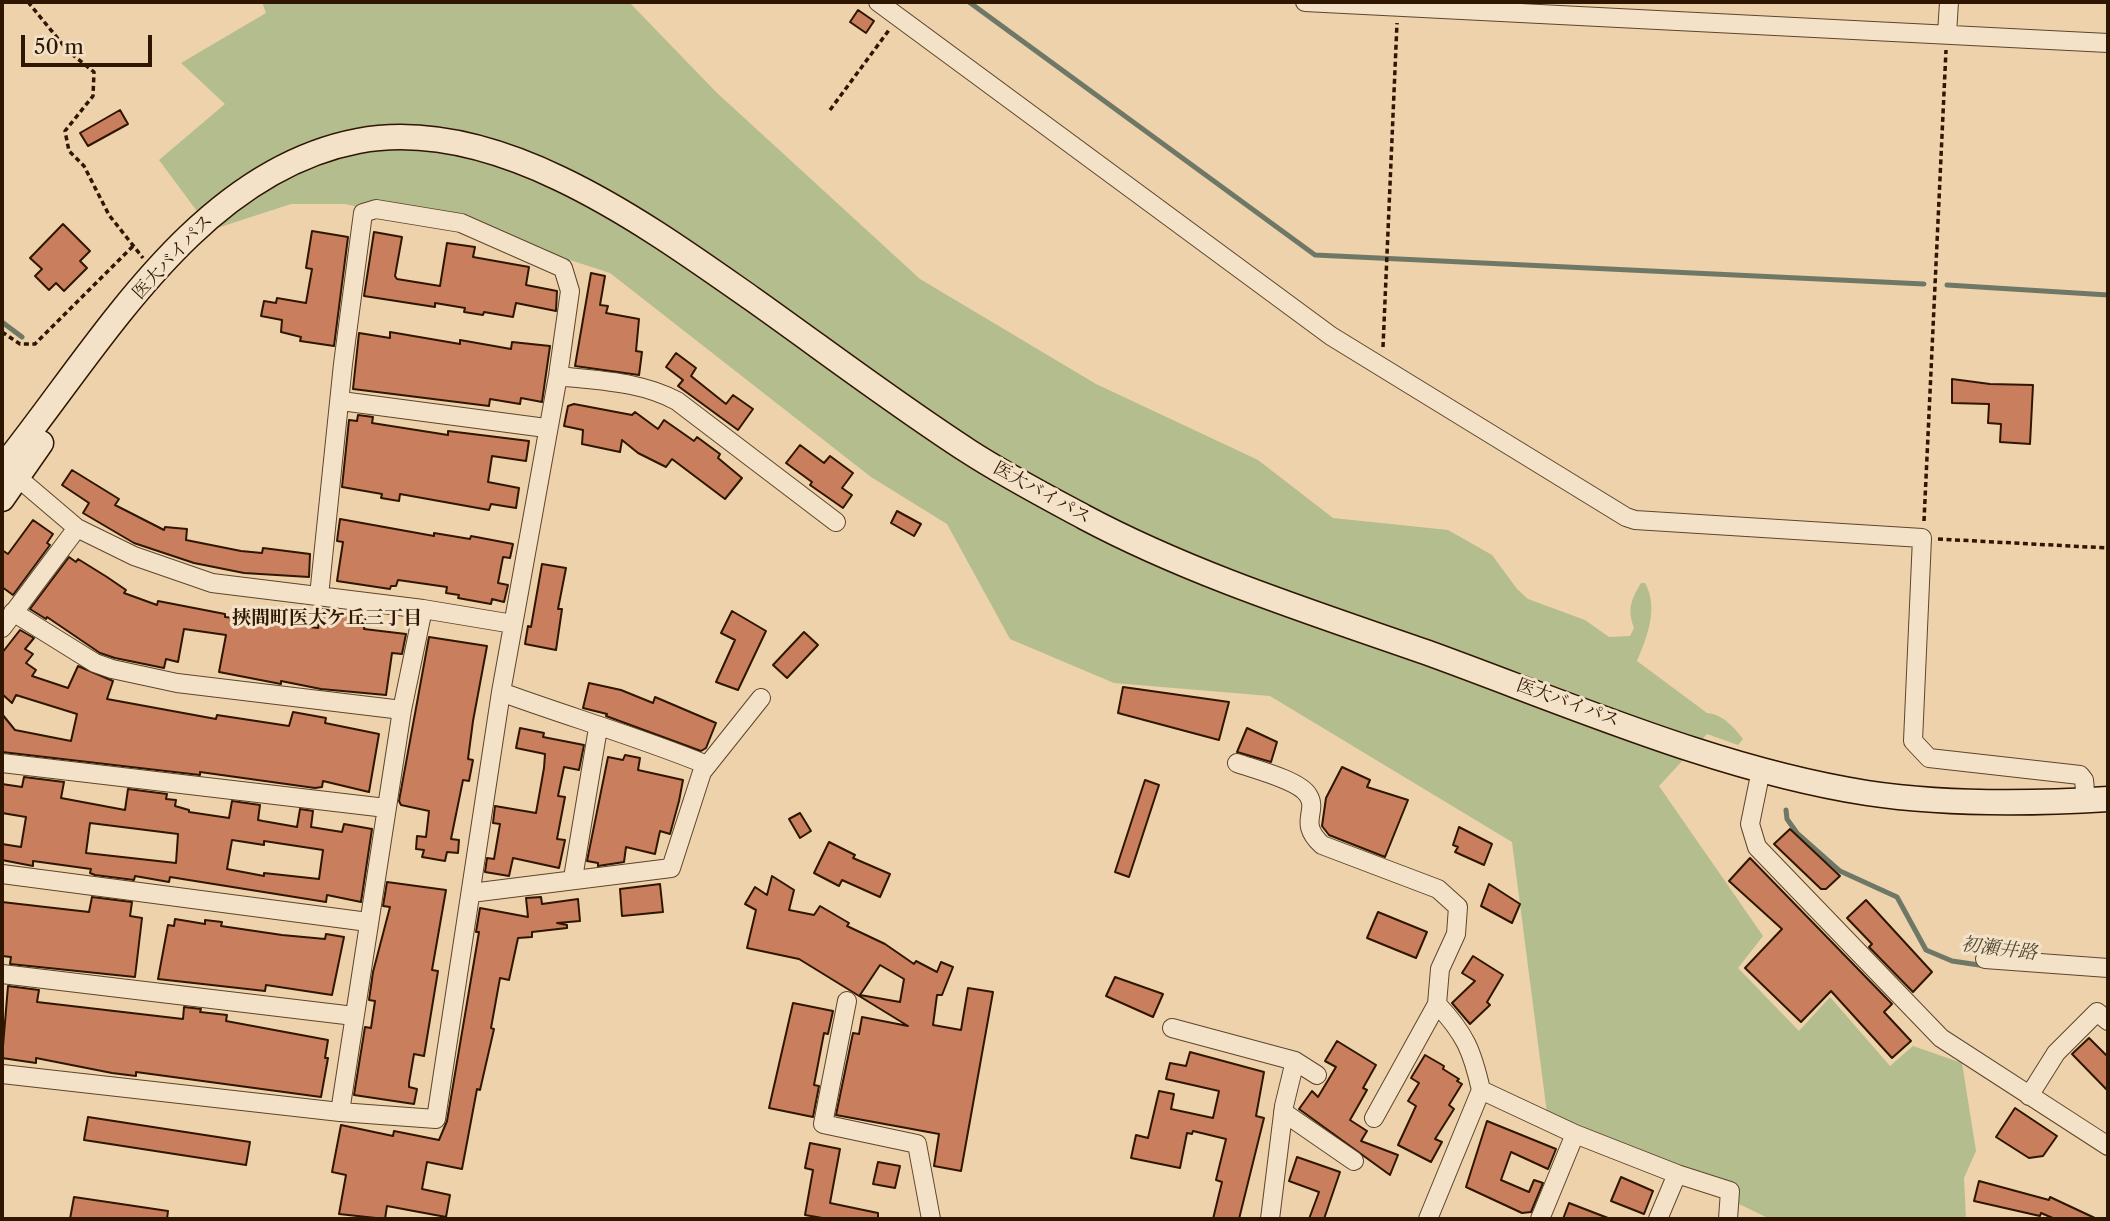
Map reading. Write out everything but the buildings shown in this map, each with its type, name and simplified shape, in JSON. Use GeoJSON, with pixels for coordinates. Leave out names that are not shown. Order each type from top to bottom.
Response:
{"type":"FeatureCollection","features":[{"type":"Feature","properties":{"kind":"main road","name":"医大バイパス"},"geometry":{"type":"LineString","coordinates":[[2,499],[9,473],[64,411],[112,326],[155,272],[194,230],[231,199],[284,167],[328,149],[372,139],[414,139],[510,158],[572,183],[641,224],[968,451],[1130,540],[1265,595],[1761,770],[1833,787],[1960,803],[2097,800]]}},
{"type":"Feature","properties":{"kind":"street"},"geometry":{"type":"LineString","coordinates":[[878,2],[1331,336],[1381,369],[1635,520],[1922,538],[1913,741],[1929,758],[2080,775],[2097,800]]}},
{"type":"Feature","properties":{"kind":"street"},"geometry":{"type":"LineString","coordinates":[[1305,2],[1397,4],[2108,43]]}},
{"type":"Feature","properties":{"kind":"street"},"geometry":{"type":"LineString","coordinates":[[1947,34],[1949,2]]}},
{"type":"Feature","properties":{"kind":"street"},"geometry":{"type":"LineString","coordinates":[[2,1074],[340,1112],[436,1119],[500,692],[546,428],[558,376],[570,291],[563,268],[461,223],[376,209],[363,213],[343,364],[318,596]]}},
{"type":"Feature","properties":{"kind":"street"},"geometry":{"type":"LineString","coordinates":[[558,376],[642,386],[660,391],[677,401],[836,522]]}},
{"type":"Feature","properties":{"kind":"street"},"geometry":{"type":"LineString","coordinates":[[341,401],[546,428]]}},
{"type":"Feature","properties":{"kind":"street"},"geometry":{"type":"LineString","coordinates":[[9,473],[77,528],[134,556],[212,583],[423,608],[513,624]]}},
{"type":"Feature","properties":{"kind":"street"},"geometry":{"type":"LineString","coordinates":[[2,628],[77,528]]}},
{"type":"Feature","properties":{"kind":"street"},"geometry":{"type":"LineString","coordinates":[[340,1112],[402,710],[423,608]]}},
{"type":"Feature","properties":{"kind":"street"},"geometry":{"type":"LineString","coordinates":[[13,612],[95,663],[112,670],[177,683],[402,710]]}},
{"type":"Feature","properties":{"kind":"street"},"geometry":{"type":"LineString","coordinates":[[500,692],[598,728],[660,745],[707,765]]}},
{"type":"Feature","properties":{"kind":"street"},"geometry":{"type":"LineString","coordinates":[[471,893],[573,878],[671,868],[707,765],[761,698]]}},
{"type":"Feature","properties":{"kind":"street"},"geometry":{"type":"LineString","coordinates":[[573,878],[598,728]]}},
{"type":"Feature","properties":{"kind":"street"},"geometry":{"type":"LineString","coordinates":[[2,763],[386,808]]}},
{"type":"Feature","properties":{"kind":"street"},"geometry":{"type":"LineString","coordinates":[[1237,763],[1297,785],[1307,793],[1310,801],[1308,824],[1311,835],[1322,845],[1438,889],[1458,907],[1456,934],[1440,968],[1437,1004],[1374,1118]]}},
{"type":"Feature","properties":{"kind":"street"},"geometry":{"type":"LineString","coordinates":[[1761,770],[1750,824],[1757,847],[1941,1038],[2108,1146]]}},
{"type":"Feature","properties":{"kind":"street"},"geometry":{"type":"LineString","coordinates":[[2,874],[368,922]]}},
{"type":"Feature","properties":{"kind":"street"},"geometry":{"type":"LineString","coordinates":[[1986,958],[2108,968]]}},
{"type":"Feature","properties":{"kind":"street"},"geometry":{"type":"LineString","coordinates":[[2,974],[354,1016]]}},
{"type":"Feature","properties":{"kind":"street"},"geometry":{"type":"LineString","coordinates":[[847,1001],[823,1124],[917,1144],[931,1219]]}},
{"type":"Feature","properties":{"kind":"street"},"geometry":{"type":"LineString","coordinates":[[1428,1219],[1481,1090],[1475,1061],[1461,1030],[1437,1004]]}},
{"type":"Feature","properties":{"kind":"street"},"geometry":{"type":"LineString","coordinates":[[2029,1096],[2056,1052],[2097,1013],[2108,1021]]}},
{"type":"Feature","properties":{"kind":"street"},"geometry":{"type":"LineString","coordinates":[[1172,1028],[1295,1061],[1317,1074]]}},
{"type":"Feature","properties":{"kind":"street"},"geometry":{"type":"LineString","coordinates":[[1269,1219],[1283,1112],[1295,1061]]}},
{"type":"Feature","properties":{"kind":"street"},"geometry":{"type":"LineString","coordinates":[[1481,1090],[1575,1133],[1677,1174],[1730,1191],[1728,1219]]}},
{"type":"Feature","properties":{"kind":"street"},"geometry":{"type":"LineString","coordinates":[[1283,1112],[1354,1161]]}},
{"type":"Feature","properties":{"kind":"street"},"geometry":{"type":"LineString","coordinates":[[1540,1219],[1575,1133]]}},
{"type":"Feature","properties":{"kind":"street"},"geometry":{"type":"LineString","coordinates":[[1658,1219],[1677,1174]]}},
{"type":"Feature","properties":{"kind":"path"},"geometry":{"type":"LineString","coordinates":[[28,2],[68,51],[94,72],[93,96],[65,131],[69,151],[84,166],[109,215],[155,272]]}},
{"type":"Feature","properties":{"kind":"path"},"geometry":{"type":"LineString","coordinates":[[1381,369],[1397,4]]}},
{"type":"Feature","properties":{"kind":"path"},"geometry":{"type":"LineString","coordinates":[[830,110],[898,17]]}},
{"type":"Feature","properties":{"kind":"path"},"geometry":{"type":"LineString","coordinates":[[1947,34],[1922,538],[2108,548]]}},
{"type":"Feature","properties":{"kind":"path"},"geometry":{"type":"LineString","coordinates":[[2,332],[20,344],[35,344],[133,246]]}},
{"type":"Feature","properties":{"kind":"green space"},"geometry":{"type":"Polygon","coordinates":[[[262,2],[629,2],[716,92],[920,279],[1096,384],[1258,460],[1333,518],[1448,530],[1492,555],[1517,589],[1528,599],[1585,620],[1609,637],[1630,636],[1634,628],[1631,615],[1633,600],[1641,583],[1645,583],[1651,602],[1650,622],[1637,661],[1707,713],[1727,722],[1743,739],[1738,745],[1707,734],[1659,786],[1763,936],[1738,968],[1799,1031],[1830,997],[1890,1066],[1913,1046],[1962,1063],[1976,1151],[1964,1178],[1966,1219],[1770,1219],[1677,1174],[1548,1121],[1512,842],[1270,696],[1114,683],[1010,639],[947,524],[871,477],[610,273],[570,260],[563,268],[511,241],[345,204],[291,204],[211,230],[159,160],[225,104],[181,63],[266,13],[262,2]]]}},
{"type":"Feature","properties":{"kind":"waterway"},"geometry":{"type":"LineString","coordinates":[[969,2],[1315,255],[1924,284]]}},
{"type":"Feature","properties":{"kind":"waterway"},"geometry":{"type":"LineString","coordinates":[[1947,285],[2108,295]]}},
{"type":"Feature","properties":{"kind":"waterway"},"geometry":{"type":"LineString","coordinates":[[2,322],[22,337]]}},
{"type":"Feature","properties":{"kind":"waterway","name":"初瀬井路"},"geometry":{"type":"LineString","coordinates":[[1786,810],[1787,819],[1797,833],[1840,871],[1897,897],[1926,950],[1952,961],[1986,966]]}},
{"type":"Feature","properties":{"kind":"district","name":"挾間町医大ケ丘三丁目"},"geometry":{"type":"Point","coordinates":[327,619]}}]}
